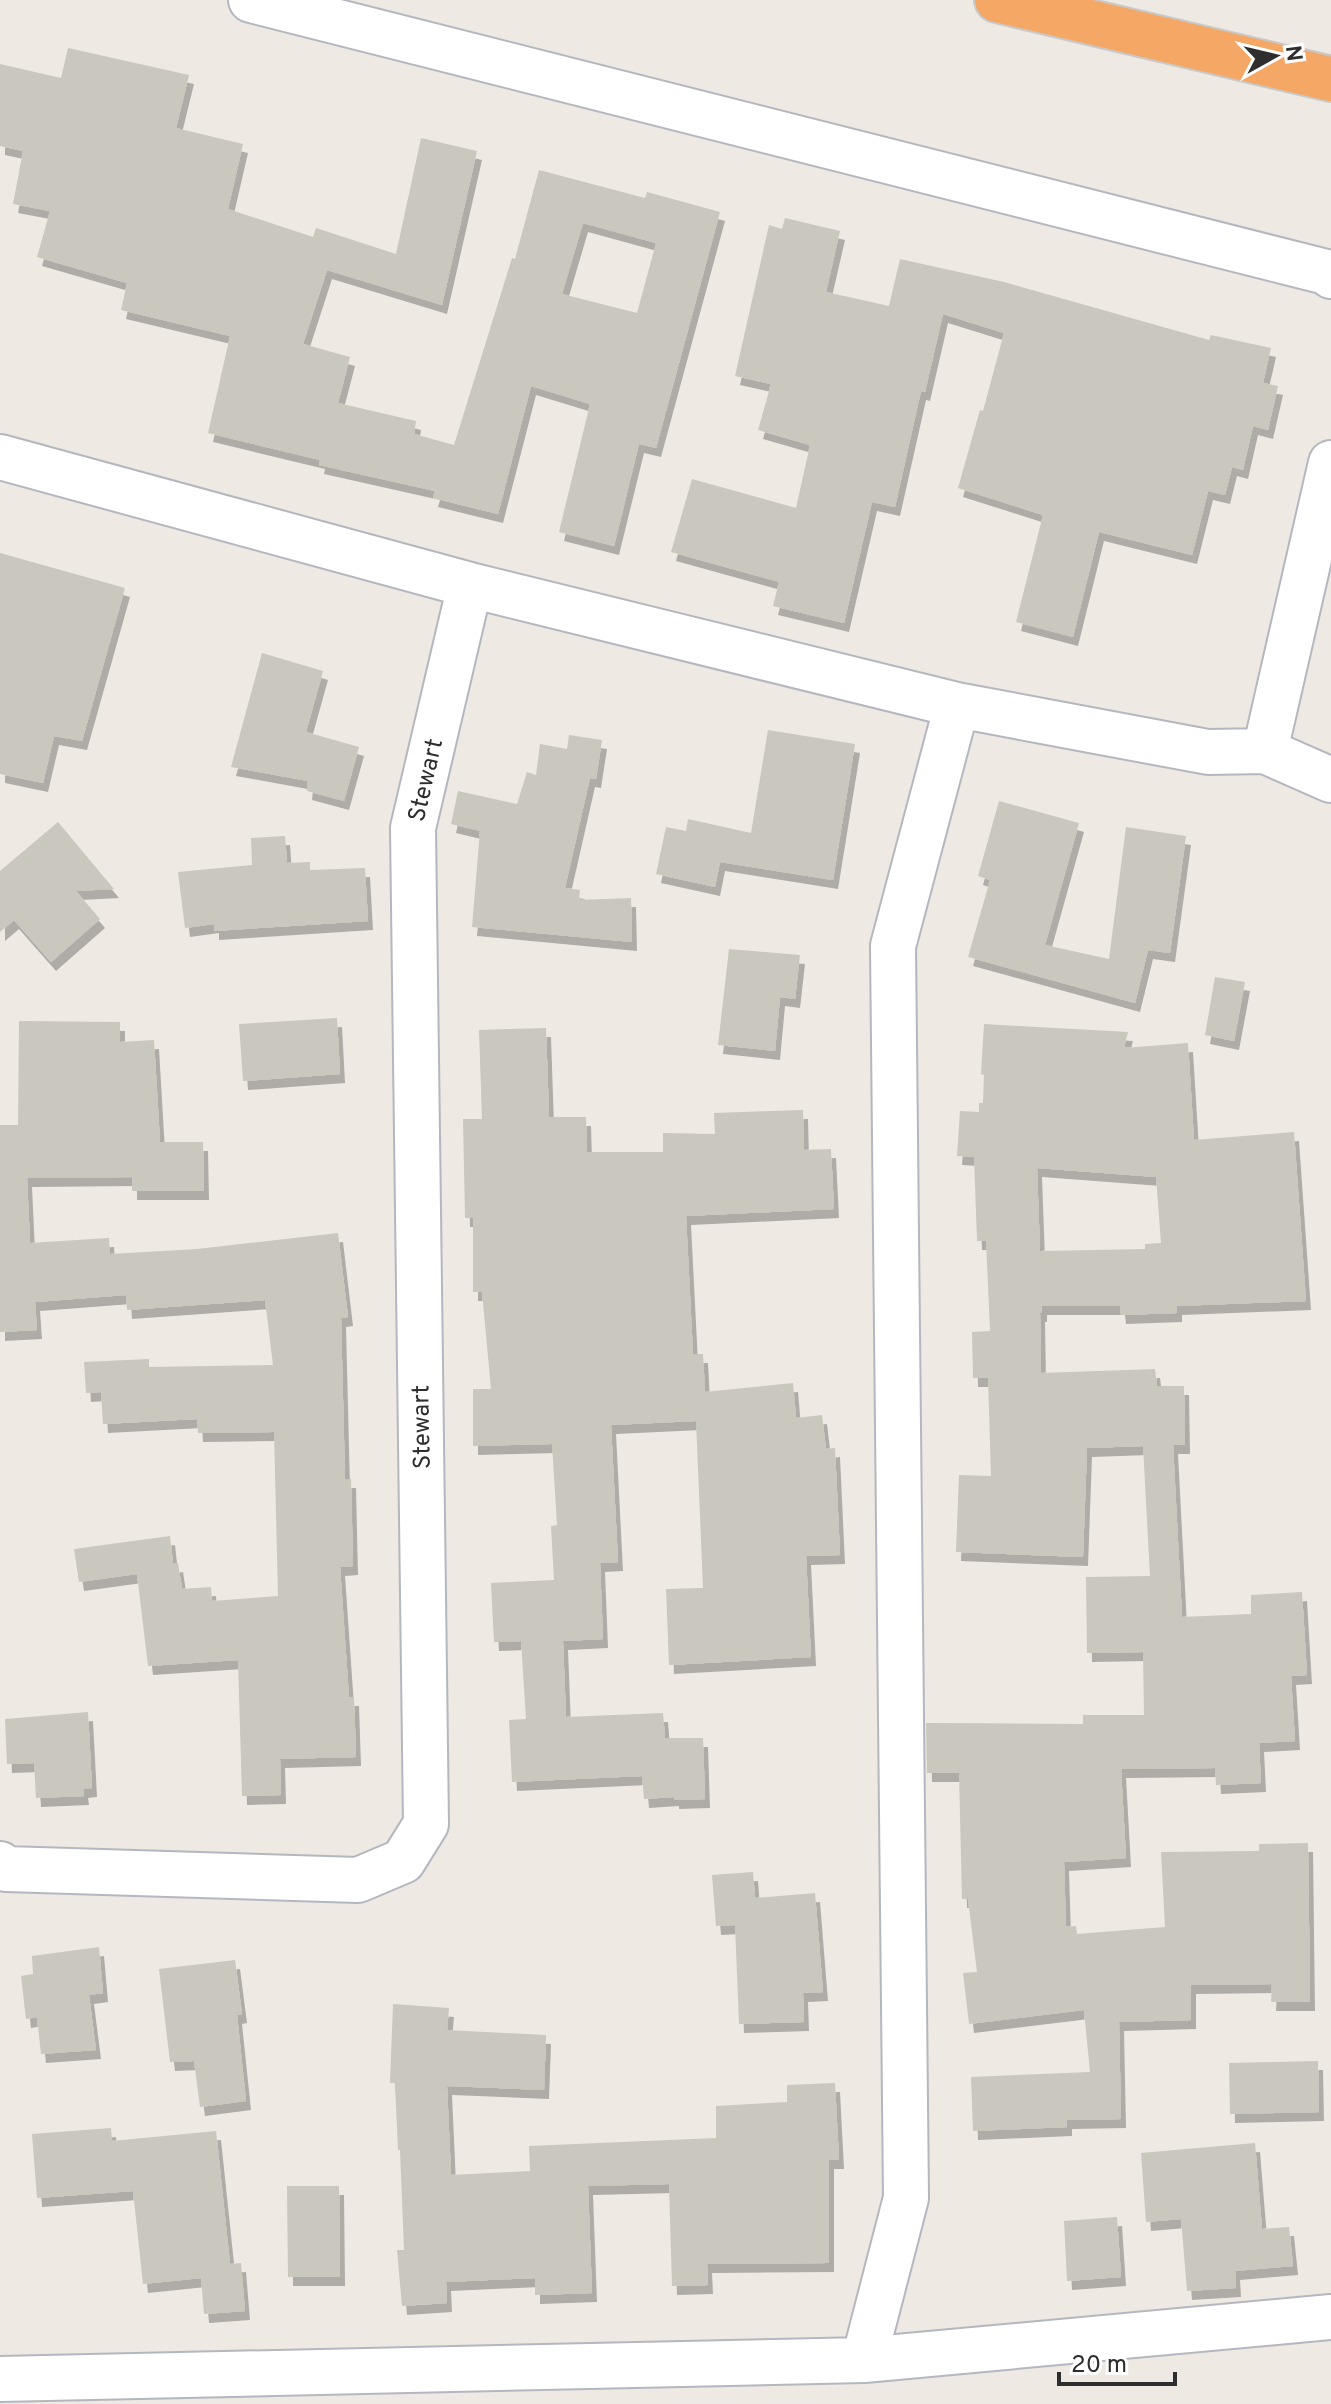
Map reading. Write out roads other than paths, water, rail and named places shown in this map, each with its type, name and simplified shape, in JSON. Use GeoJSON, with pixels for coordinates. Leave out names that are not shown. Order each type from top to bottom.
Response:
{"type":"FeatureCollection","features":[{"type":"Feature","properties":{"kind":"highway"},"geometry":{"type":"LineString","coordinates":[[997,0],[1331,79]]}},
{"type":"Feature","properties":{"kind":"street"},"geometry":{"type":"LineString","coordinates":[[251,0],[1314,269],[1331,276]]}},
{"type":"Feature","properties":{"kind":"street"},"geometry":{"type":"LineString","coordinates":[[0,457],[470,585],[957,705],[1208,752],[1265,751],[1331,780]]}},
{"type":"Feature","properties":{"kind":"street"},"geometry":{"type":"LineString","coordinates":[[1265,751],[1331,463]]}},
{"type":"Feature","properties":{"kind":"street","name":"Stewart"},"geometry":{"type":"LineString","coordinates":[[0,1864],[6,1869],[358,1880],[403,1861],[426,1824],[413,828],[470,585]]}},
{"type":"Feature","properties":{"kind":"street"},"geometry":{"type":"LineString","coordinates":[[864,2360],[906,2198],[893,946],[957,705]]}},
{"type":"Feature","properties":{"kind":"street"},"geometry":{"type":"LineString","coordinates":[[0,2379],[377,2387],[864,2360],[1331,2317]]}}]}
